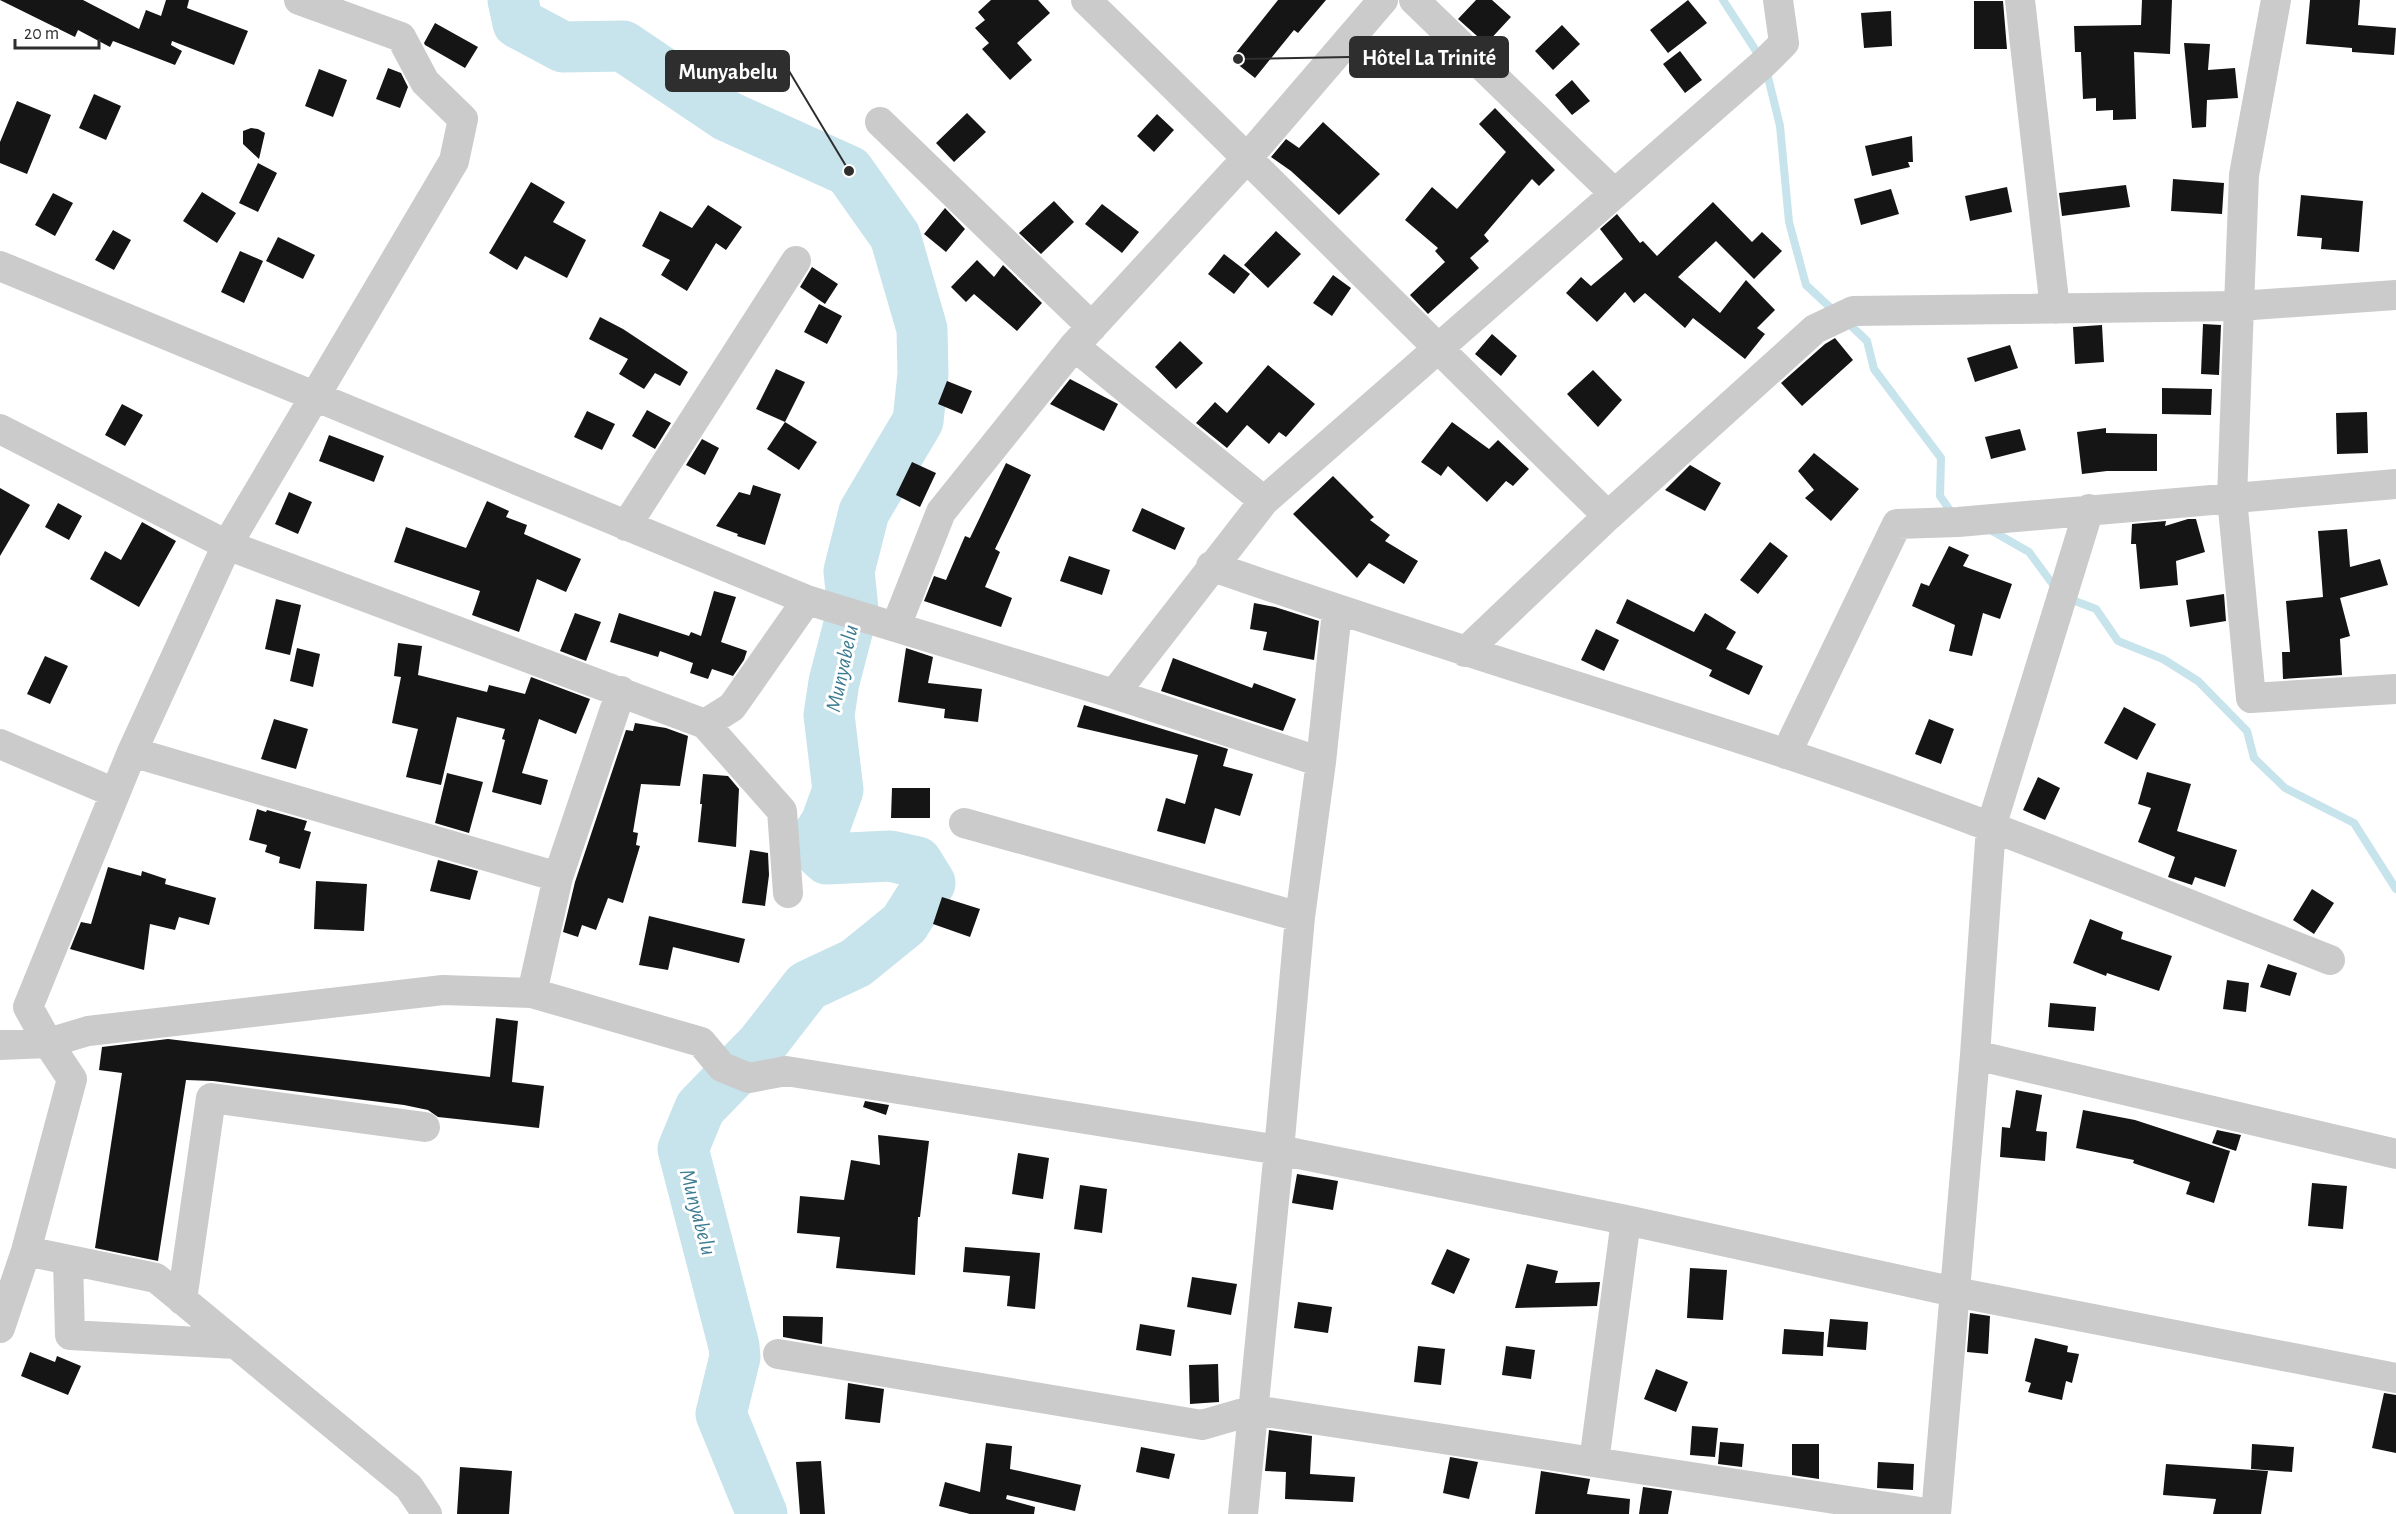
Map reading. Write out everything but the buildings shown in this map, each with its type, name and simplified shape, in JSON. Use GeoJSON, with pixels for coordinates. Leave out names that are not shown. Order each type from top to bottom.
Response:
{"type":"FeatureCollection","features":[{"type":"Feature","properties":{"kind":"street"},"geometry":{"type":"LineString","coordinates":[[0,1328],[26,1251],[72,1079],[28,1007],[132,752],[227,545],[454,161],[463,119],[424,82],[401,37],[299,0]]}},
{"type":"Feature","properties":{"kind":"street"},"geometry":{"type":"LineString","coordinates":[[1086,0],[1248,157],[1437,349],[1608,516]]}},
{"type":"Feature","properties":{"kind":"street"},"geometry":{"type":"LineString","coordinates":[[887,624],[941,512],[1083,336],[1248,157],[1383,0]]}},
{"type":"Feature","properties":{"kind":"street"},"geometry":{"type":"LineString","coordinates":[[1414,0],[1614,193]]}},
{"type":"Feature","properties":{"kind":"street"},"geometry":{"type":"LineString","coordinates":[[1114,694],[1211,566],[1264,501],[1784,43],[1778,0]]}},
{"type":"Feature","properties":{"kind":"street"},"geometry":{"type":"LineString","coordinates":[[2020,0],[2055,309]]}},
{"type":"Feature","properties":{"kind":"street"},"geometry":{"type":"LineString","coordinates":[[2276,0],[2244,175],[2232,498],[2252,698],[2396,689]]}},
{"type":"Feature","properties":{"kind":"street"},"geometry":{"type":"LineString","coordinates":[[880,122],[1083,336],[1264,501]]}},
{"type":"Feature","properties":{"kind":"street"},"geometry":{"type":"LineString","coordinates":[[626,526],[796,261]]}},
{"type":"Feature","properties":{"kind":"street"},"geometry":{"type":"LineString","coordinates":[[0,266],[807,600],[1114,694],[1321,762]]}},
{"type":"Feature","properties":{"kind":"street"},"geometry":{"type":"LineString","coordinates":[[1465,652],[1608,516],[1815,329],[1843,316],[2239,306],[2396,295]]}},
{"type":"Feature","properties":{"kind":"street"},"geometry":{"type":"LineString","coordinates":[[0,429],[227,545],[705,724],[782,811],[788,893]]}},
{"type":"Feature","properties":{"kind":"street"},"geometry":{"type":"LineString","coordinates":[[1786,754],[1897,524],[1958,522],[2396,484]]}},
{"type":"Feature","properties":{"kind":"street"},"geometry":{"type":"LineString","coordinates":[[778,1354],[1202,1425],[1254,1410],[1934,1514],[1975,1055],[1991,827],[2089,509]]}},
{"type":"Feature","properties":{"kind":"street"},"geometry":{"type":"LineString","coordinates":[[1211,566],[1337,611],[1786,754],[1991,827],[2330,960]]}},
{"type":"Feature","properties":{"kind":"street"},"geometry":{"type":"LineString","coordinates":[[705,724],[732,707],[807,600]]}},
{"type":"Feature","properties":{"kind":"street"},"geometry":{"type":"LineString","coordinates":[[1243,1514],[1280,1150],[1299,917],[1321,762],[1337,611]]}},
{"type":"Feature","properties":{"kind":"street"},"geometry":{"type":"LineString","coordinates":[[532,993],[558,877],[621,691]]}},
{"type":"Feature","properties":{"kind":"street"},"geometry":{"type":"LineString","coordinates":[[0,744],[115,793]]}},
{"type":"Feature","properties":{"kind":"street"},"geometry":{"type":"LineString","coordinates":[[132,752],[558,877]]}},
{"type":"Feature","properties":{"kind":"street"},"geometry":{"type":"LineString","coordinates":[[964,823],[1299,917]]}},
{"type":"Feature","properties":{"kind":"street"},"geometry":{"type":"LineString","coordinates":[[0,1045],[48,1043],[88,1031],[443,990],[532,993],[701,1042],[722,1066],[749,1078],[786,1071],[1280,1150],[1626,1220],[1955,1292],[2396,1378]]}},
{"type":"Feature","properties":{"kind":"street"},"geometry":{"type":"LineString","coordinates":[[1975,1055],[2396,1154]]}},
{"type":"Feature","properties":{"kind":"street"},"geometry":{"type":"LineString","coordinates":[[182,1300],[211,1098],[425,1127]]}},
{"type":"Feature","properties":{"kind":"street"},"geometry":{"type":"LineString","coordinates":[[1594,1462],[1626,1220]]}},
{"type":"Feature","properties":{"kind":"street"},"geometry":{"type":"LineString","coordinates":[[26,1251],[156,1278],[409,1487],[427,1514]]}},
{"type":"Feature","properties":{"kind":"street"},"geometry":{"type":"LineString","coordinates":[[68,1261],[69,1335],[235,1344]]}},
{"type":"Feature","properties":{"kind":"waterway","name":"Munyabelu"},"geometry":{"type":"LineString","coordinates":[[513,0],[518,23],[563,47],[623,46],[727,116],[849,171],[895,236],[922,329],[923,374],[918,421],[864,512],[849,571],[853,609],[834,682],[829,715],[838,790],[826,823],[812,845],[827,859],[890,856],[917,862],[930,883],[904,924],[856,963],[807,986],[762,1044],[700,1108],[683,1149],[734,1346],[735,1357],[721,1414],[762,1514]]}},
{"type":"Feature","properties":{"kind":"waterway"},"geometry":{"type":"LineString","coordinates":[[1723,0],[1760,57]]}},
{"type":"Feature","properties":{"kind":"waterway"},"geometry":{"type":"LineString","coordinates":[[1766,69],[1780,126],[1789,222],[1806,285],[1835,312]]}},
{"type":"Feature","properties":{"kind":"waterway"},"geometry":{"type":"LineString","coordinates":[[1845,320],[1867,341],[1874,369],[1941,458],[1940,496],[1954,516]]}},
{"type":"Feature","properties":{"kind":"waterway"},"geometry":{"type":"LineString","coordinates":[[1987,528],[2029,552],[2057,590]]}},
{"type":"Feature","properties":{"kind":"waterway"},"geometry":{"type":"LineString","coordinates":[[2067,598],[2096,609],[2118,641],[2163,659],[2198,681],[2247,731],[2254,758],[2285,788],[2354,823],[2396,889]]}},
{"type":"Feature","properties":{"kind":"place","name":"Hôtel La Trinité"},"geometry":{"type":"Point","coordinates":[1238,59]}},
{"type":"Feature","properties":{"kind":"place","name":"Munyabelu"},"geometry":{"type":"Point","coordinates":[849,171]}}]}
